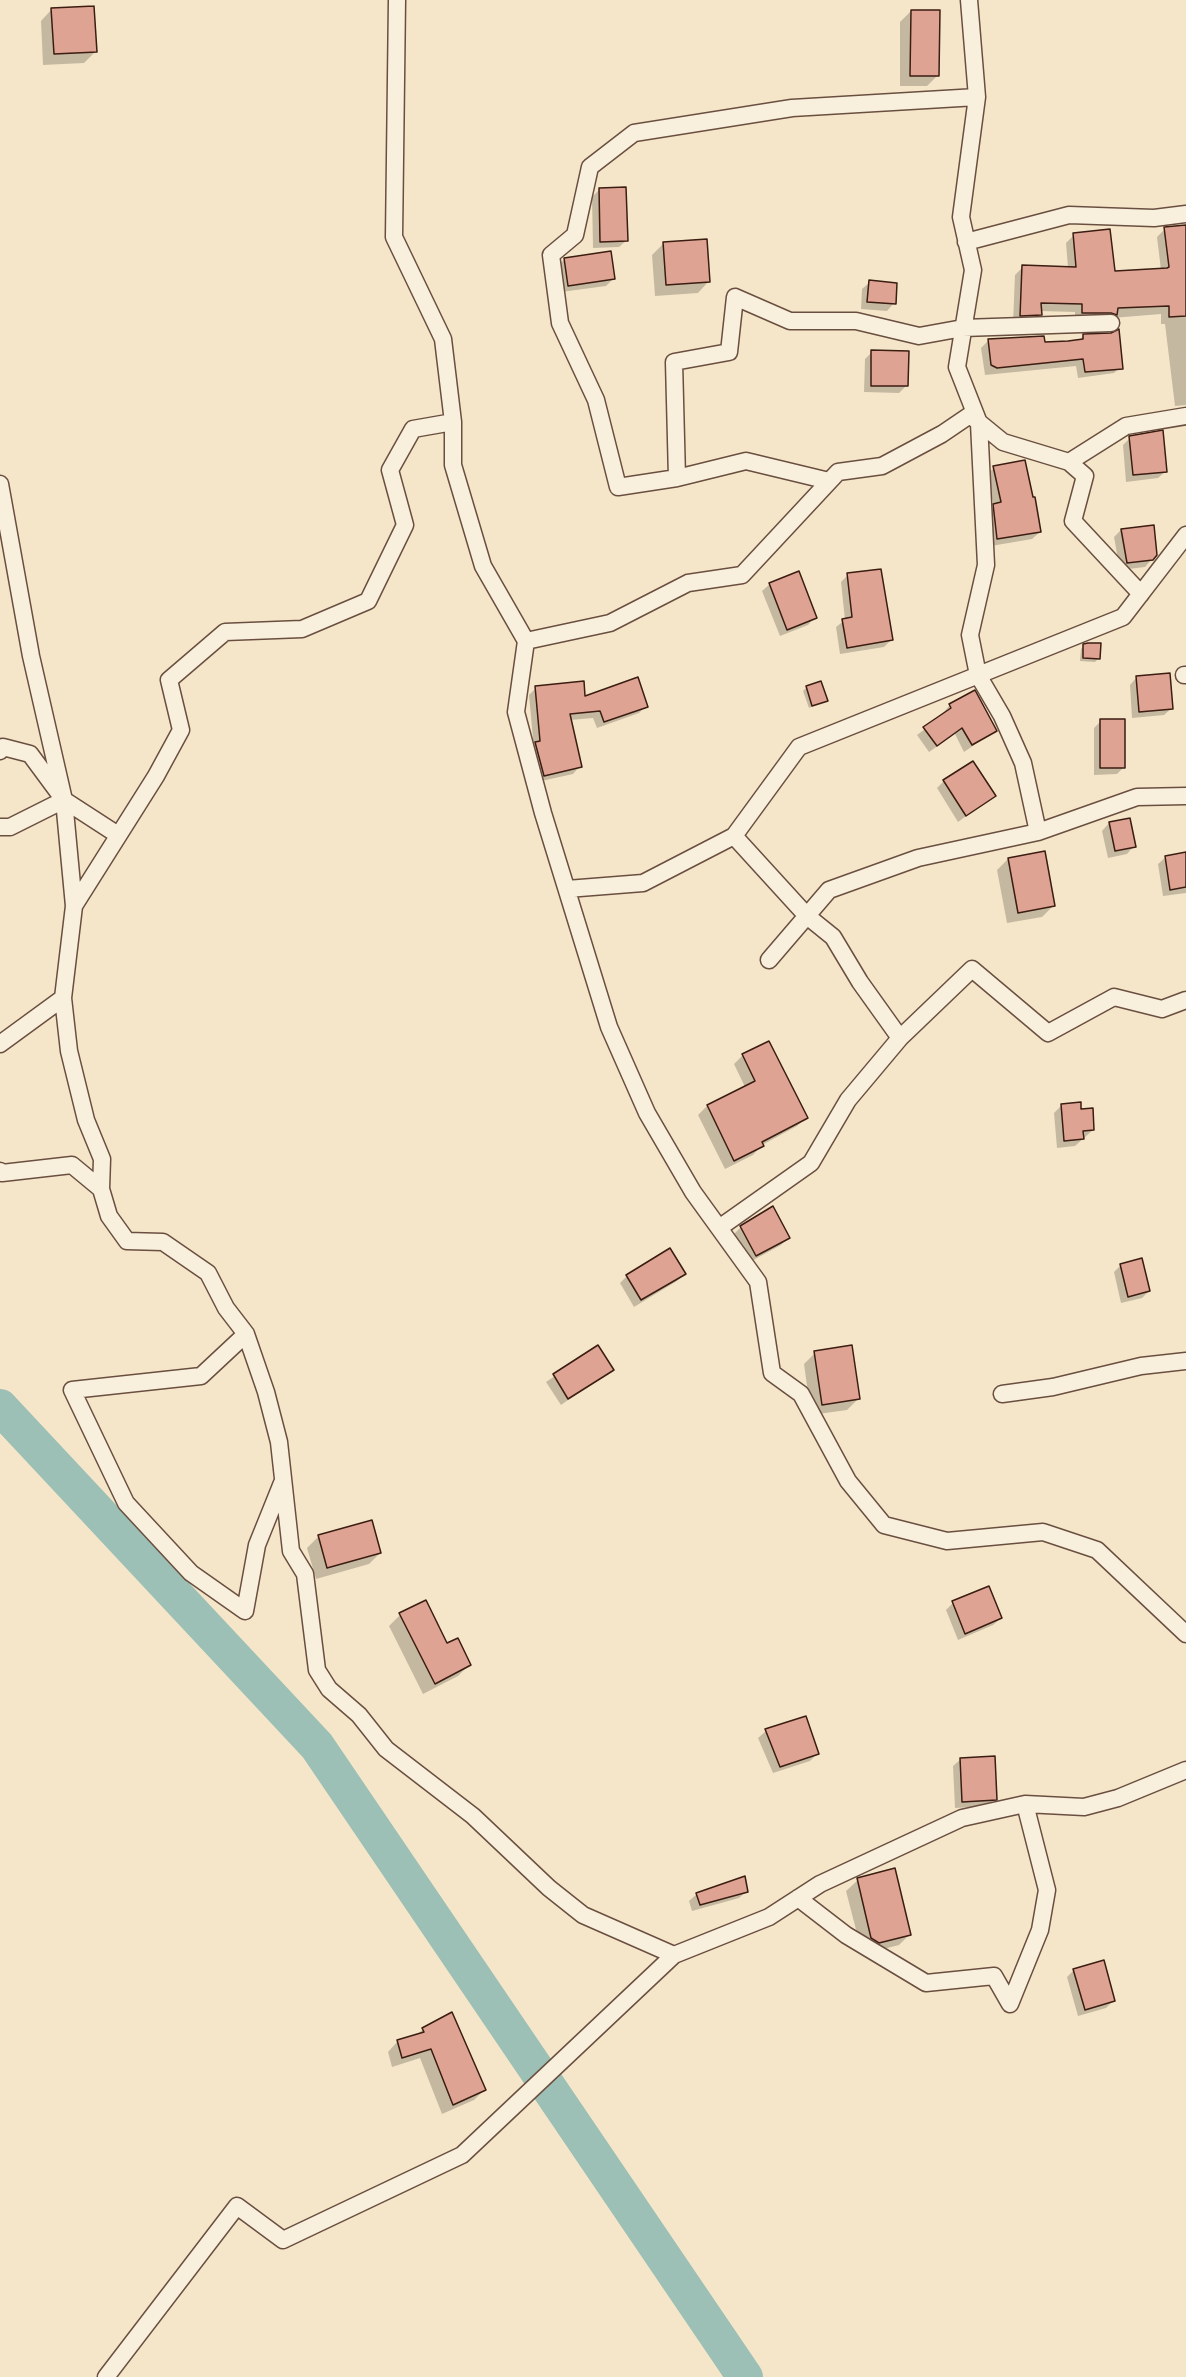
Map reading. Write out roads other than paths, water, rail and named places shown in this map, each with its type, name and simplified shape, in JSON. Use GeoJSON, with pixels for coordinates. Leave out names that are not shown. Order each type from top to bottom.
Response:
{"type":"FeatureCollection","features":[{"type":"Feature","properties":{"kind":"street"},"geometry":{"type":"LineString","coordinates":[[397,0],[394,237],[443,339],[453,422],[453,465],[483,566],[526,640],[516,712],[609,1027],[643,1102],[693,1192],[758,1282],[772,1373],[801,1394],[848,1481],[884,1525],[947,1541],[1043,1532],[1097,1550],[1186,1634]]}},
{"type":"Feature","properties":{"kind":"street"},"geometry":{"type":"LineString","coordinates":[[969,0],[977,97],[960,217],[973,270],[957,367],[980,423],[986,565],[970,635],[978,675],[1002,716],[1023,763],[1038,832]]}},
{"type":"Feature","properties":{"kind":"street"},"geometry":{"type":"LineString","coordinates":[[829,481],[746,461],[677,478],[618,487],[596,400],[560,323],[550,255],[575,235],[590,167],[634,133],[792,108],[977,97]]}},
{"type":"Feature","properties":{"kind":"street"},"geometry":{"type":"LineString","coordinates":[[966,242],[1070,215],[1154,218],[1186,214]]}},
{"type":"Feature","properties":{"kind":"street"},"geometry":{"type":"LineString","coordinates":[[677,478],[674,362],[729,352],[735,297],[790,321],[856,321],[918,336],[963,328],[1111,323]]}},
{"type":"Feature","properties":{"kind":"street"},"geometry":{"type":"LineString","coordinates":[[526,640],[610,623],[688,583],[742,575],[838,472],[882,466],[942,434],[970,415],[1003,442],[1069,462],[1085,476],[1073,521],[1141,594]]}},
{"type":"Feature","properties":{"kind":"street"},"geometry":{"type":"LineString","coordinates":[[1069,462],[1126,426],[1186,416]]}},
{"type":"Feature","properties":{"kind":"street"},"geometry":{"type":"LineString","coordinates":[[74,906],[156,776],[181,730],[169,680],[225,632],[302,629],[368,601],[405,525],[390,470],[413,429],[453,422]]}},
{"type":"Feature","properties":{"kind":"street"},"geometry":{"type":"LineString","coordinates":[[0,484],[31,656],[64,800],[74,906],[63,998],[72,1062],[86,1120],[102,1159],[101,1190],[109,1216],[127,1240],[163,1242],[208,1273],[226,1308],[246,1334],[266,1392],[279,1442],[291,1551],[304,1574],[317,1670],[329,1689],[359,1715],[386,1749],[474,1816],[549,1887],[583,1915],[674,1955]]}},
{"type":"Feature","properties":{"kind":"street"},"geometry":{"type":"LineString","coordinates":[[567,889],[643,883],[734,836],[799,747],[1123,617],[1186,535]]}},
{"type":"Feature","properties":{"kind":"street"},"geometry":{"type":"LineString","coordinates":[[0,751],[3,747],[30,754],[64,800],[118,835]]}},
{"type":"Feature","properties":{"kind":"street"},"geometry":{"type":"LineString","coordinates":[[769,960],[829,890],[918,858],[1038,832],[1137,797],[1186,796]]}},
{"type":"Feature","properties":{"kind":"street"},"geometry":{"type":"LineString","coordinates":[[0,827],[10,827],[64,800]]}},
{"type":"Feature","properties":{"kind":"street"},"geometry":{"type":"LineString","coordinates":[[734,836],[807,916],[833,937],[860,982],[900,1038]]}},
{"type":"Feature","properties":{"kind":"street"},"geometry":{"type":"LineString","coordinates":[[719,1228],[811,1163],[848,1100],[900,1038],[972,969],[1048,1033],[1114,997],[1162,1009],[1186,1000]]}},
{"type":"Feature","properties":{"kind":"street"},"geometry":{"type":"LineString","coordinates":[[0,1044],[63,998]]}},
{"type":"Feature","properties":{"kind":"street"},"geometry":{"type":"LineString","coordinates":[[0,1171],[2,1173],[72,1165],[101,1190]]}},
{"type":"Feature","properties":{"kind":"street"},"geometry":{"type":"LineString","coordinates":[[246,1334],[201,1376],[72,1390],[126,1503],[191,1573],[245,1611],[257,1545],[283,1481]]}},
{"type":"Feature","properties":{"kind":"street"},"geometry":{"type":"LineString","coordinates":[[1002,1394],[1053,1387],[1141,1366],[1186,1361]]}},
{"type":"Feature","properties":{"kind":"street"},"geometry":{"type":"LineString","coordinates":[[106,2377],[237,2206],[283,2240],[462,2155],[674,1955],[769,1917],[820,1884],[962,1818],[1000,1812],[1025,1804],[1084,1807],[1118,1798],[1186,1770]]}},
{"type":"Feature","properties":{"kind":"street"},"geometry":{"type":"LineString","coordinates":[[798,1898],[846,1935],[926,1983],[994,1976],[1010,2004],[1040,1930],[1047,1890],[1025,1804]]}},
{"type":"Feature","properties":{"kind":"waterway"},"geometry":{"type":"LineString","coordinates":[[0,1407],[317,1746],[745,2377]]}}]}
